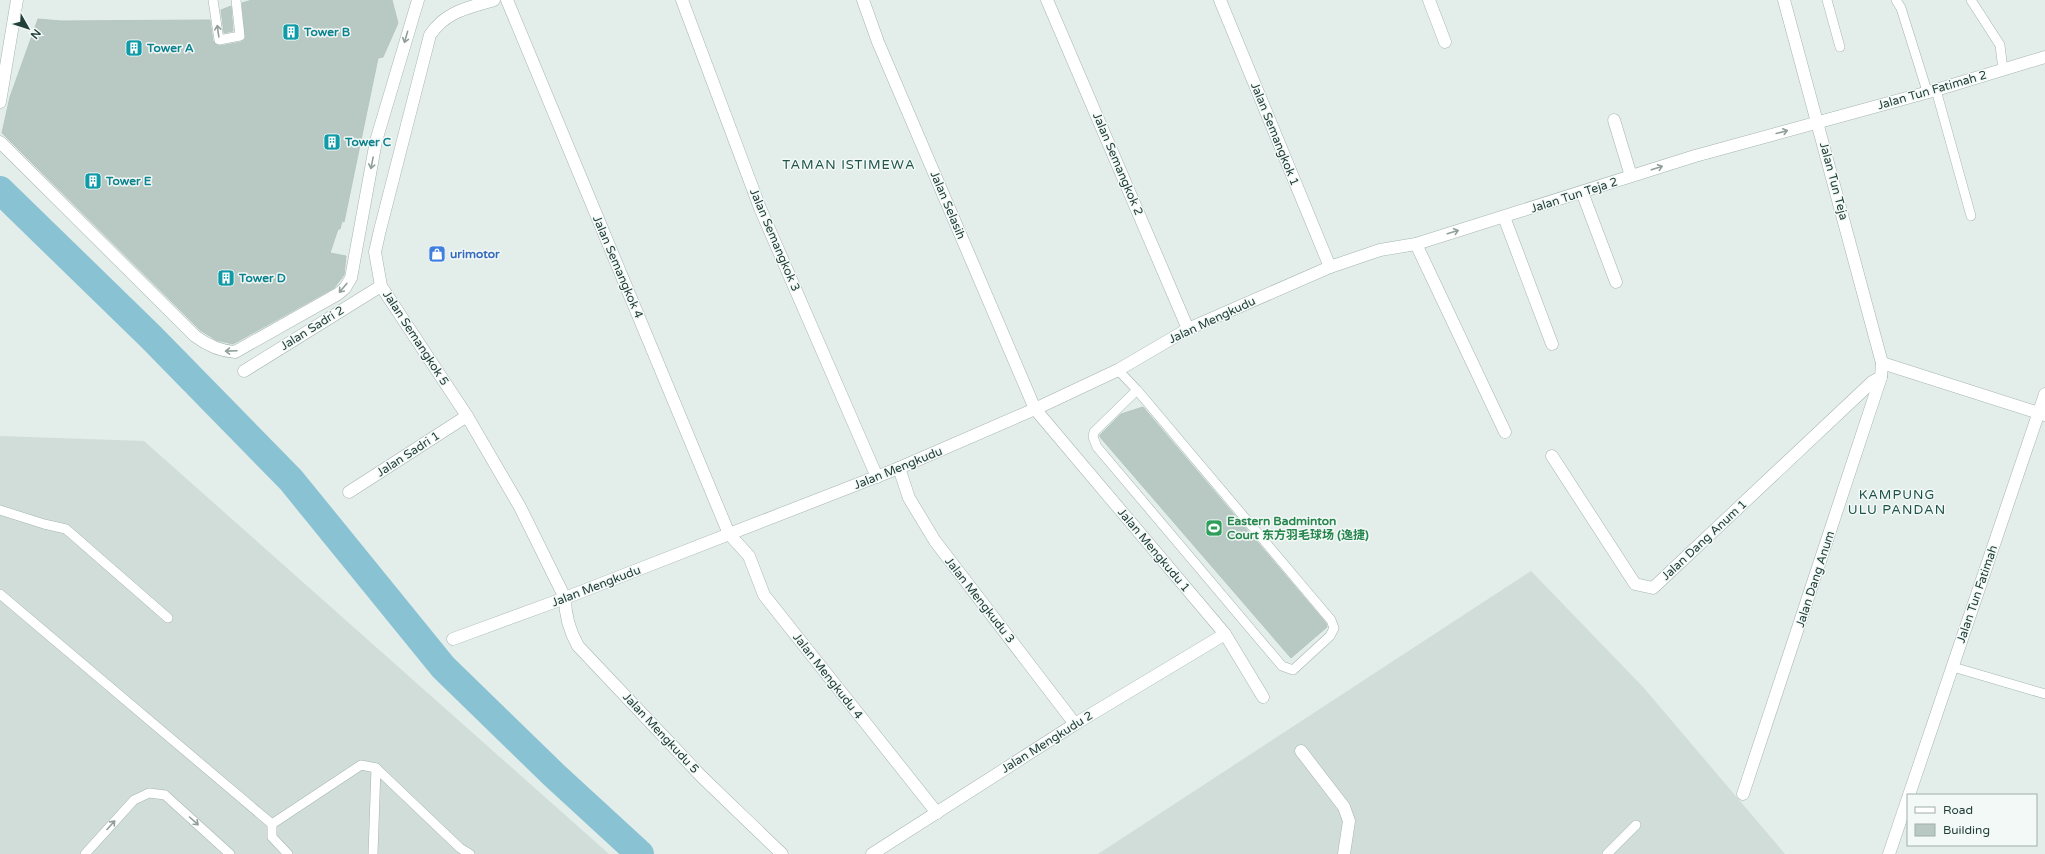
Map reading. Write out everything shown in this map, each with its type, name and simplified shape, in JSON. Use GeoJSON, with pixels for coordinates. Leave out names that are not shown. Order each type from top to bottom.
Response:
{"type":"FeatureCollection","features":[{"type":"Feature","properties":{"kind":"street"},"geometry":{"type":"LineString","coordinates":[[0,102],[17,0]]}},
{"type":"Feature","properties":{"kind":"street"},"geometry":{"type":"LineString","coordinates":[[0,142],[195,336],[208,346],[226,352],[235,352],[338,294],[345,288],[351,278],[376,141],[418,0]]}},
{"type":"Feature","properties":{"kind":"street","name":"Jalan Semangkok 5"},"geometry":{"type":"LineString","coordinates":[[494,0],[450,15],[438,24],[430,35],[376,252],[381,286],[467,416],[520,507],[565,598]]}},
{"type":"Feature","properties":{"kind":"street","name":"Jalan Semangkok 4"},"geometry":{"type":"LineString","coordinates":[[507,0],[729,534]]}},
{"type":"Feature","properties":{"kind":"street","name":"Jalan Semangkok 3"},"geometry":{"type":"LineString","coordinates":[[682,0],[760,208],[877,477]]}},
{"type":"Feature","properties":{"kind":"street","name":"Jalan Selasih"},"geometry":{"type":"LineString","coordinates":[[863,0],[878,42],[1034,409]]}},
{"type":"Feature","properties":{"kind":"street","name":"Jalan Semangkok 2"},"geometry":{"type":"LineString","coordinates":[[1047,0],[1188,329]]}},
{"type":"Feature","properties":{"kind":"street","name":"Jalan Semangkok 1"},"geometry":{"type":"LineString","coordinates":[[1220,0],[1330,267]]}},
{"type":"Feature","properties":{"kind":"street"},"geometry":{"type":"LineString","coordinates":[[1429,0],[1445,42]]}},
{"type":"Feature","properties":{"kind":"street","name":"Jalan Tun Teja"},"geometry":{"type":"LineString","coordinates":[[1784,0],[1882,363]]}},
{"type":"Feature","properties":{"kind":"street","name":"Jalan Tun Fatimah 2"},"geometry":{"type":"LineString","coordinates":[[1818,123],[2045,57]]}},
{"type":"Feature","properties":{"kind":"street"},"geometry":{"type":"LineString","coordinates":[[1614,120],[1630,176]]}},
{"type":"Feature","properties":{"kind":"street","name":"Jalan Tun Teja 2"},"geometry":{"type":"LineString","coordinates":[[1330,267],[1380,250],[1416,244],[1695,156],[1818,123]]}},
{"type":"Feature","properties":{"kind":"street"},"geometry":{"type":"LineString","coordinates":[[1582,192],[1616,282]]}},
{"type":"Feature","properties":{"kind":"street"},"geometry":{"type":"LineString","coordinates":[[1504,217],[1552,344]]}},
{"type":"Feature","properties":{"kind":"street"},"geometry":{"type":"LineString","coordinates":[[1416,244],[1505,432]]}},
{"type":"Feature","properties":{"kind":"street","name":"Jalan Mengkudu"},"geometry":{"type":"LineString","coordinates":[[453,639],[565,598],[899,468],[1034,409],[1118,370],[1188,329],[1330,267]]}},
{"type":"Feature","properties":{"kind":"street","name":"Jalan Sadri 2"},"geometry":{"type":"LineString","coordinates":[[244,371],[381,286]]}},
{"type":"Feature","properties":{"kind":"street"},"geometry":{"type":"LineString","coordinates":[[1882,363],[2042,414]]}},
{"type":"Feature","properties":{"kind":"street","name":"Jalan Dang Anum"},"geometry":{"type":"LineString","coordinates":[[1743,794],[1882,377],[1882,363]]}},
{"type":"Feature","properties":{"kind":"street","name":"Jalan Dang Anum 1"},"geometry":{"type":"LineString","coordinates":[[1552,456],[1635,584],[1653,588],[1872,382],[1882,377]]}},
{"type":"Feature","properties":{"kind":"street","name":"Jalan Tun Fatimah"},"geometry":{"type":"LineString","coordinates":[[1909,794],[1952,667],[2042,414],[2045,394]]}},
{"type":"Feature","properties":{"kind":"street","name":"Jalan Mengkudu 1"},"geometry":{"type":"LineString","coordinates":[[1034,409],[1225,634],[1264,697]]}},
{"type":"Feature","properties":{"kind":"street","name":"Jalan Sadri 1"},"geometry":{"type":"LineString","coordinates":[[349,492],[467,416]]}},
{"type":"Feature","properties":{"kind":"street","name":"Jalan Mengkudu 3"},"geometry":{"type":"LineString","coordinates":[[899,468],[909,498],[934,541],[1075,724]]}},
{"type":"Feature","properties":{"kind":"street","name":"Jalan Mengkudu 4"},"geometry":{"type":"LineString","coordinates":[[729,534],[749,556],[764,595],[936,813]]}},
{"type":"Feature","properties":{"kind":"street","name":"Jalan Mengkudu 5"},"geometry":{"type":"LineString","coordinates":[[565,598],[565,611],[572,636],[578,646],[702,777],[782,854]]}},
{"type":"Feature","properties":{"kind":"street","name":"Jalan Mengkudu 2"},"geometry":{"type":"LineString","coordinates":[[872,854],[1075,724],[1225,634]]}},
{"type":"Feature","properties":{"kind":"street"},"geometry":{"type":"LineString","coordinates":[[1301,751],[1344,807],[1349,821],[1344,854]]}},
{"type":"Feature","properties":{"kind":"street"},"geometry":{"type":"LineString","coordinates":[[1889,854],[1907,801]]}},
{"type":"Feature","properties":{"kind":"lane"},"geometry":{"type":"LineString","coordinates":[[213,0],[219,40],[240,36],[236,0]]}},
{"type":"Feature","properties":{"kind":"lane"},"geometry":{"type":"LineString","coordinates":[[1827,0],[1840,47]]}},
{"type":"Feature","properties":{"kind":"lane"},"geometry":{"type":"LineString","coordinates":[[1896,0],[1901,8],[1932,91],[1971,216]]}},
{"type":"Feature","properties":{"kind":"lane"},"geometry":{"type":"LineString","coordinates":[[1971,0],[2000,45],[2003,70]]}},
{"type":"Feature","properties":{"kind":"lane"},"geometry":{"type":"LineString","coordinates":[[1118,370],[1137,390],[1331,620],[1334,628],[1330,636],[1294,670],[1282,666],[1097,447],[1093,437],[1094,432],[1137,390]]}},
{"type":"Feature","properties":{"kind":"lane"},"geometry":{"type":"LineString","coordinates":[[0,510],[44,524],[66,529],[168,618]]}},
{"type":"Feature","properties":{"kind":"lane"},"geometry":{"type":"LineString","coordinates":[[0,594],[272,824],[272,837],[288,854]]}},
{"type":"Feature","properties":{"kind":"lane"},"geometry":{"type":"LineString","coordinates":[[1952,667],[2045,694]]}},
{"type":"Feature","properties":{"kind":"lane"},"geometry":{"type":"LineString","coordinates":[[272,824],[361,765],[376,768],[460,848],[470,854]]}},
{"type":"Feature","properties":{"kind":"lane"},"geometry":{"type":"LineString","coordinates":[[373,854],[376,768]]}},
{"type":"Feature","properties":{"kind":"lane"},"geometry":{"type":"LineString","coordinates":[[85,854],[134,800],[149,793],[165,795],[230,854]]}},
{"type":"Feature","properties":{"kind":"lane"},"geometry":{"type":"LineString","coordinates":[[1607,854],[1636,825]]}},
{"type":"Feature","properties":{"kind":"shaded area"},"geometry":{"type":"Polygon","coordinates":[[[0,436],[144,441],[609,854],[0,854],[0,436]]]}},
{"type":"Feature","properties":{"kind":"shaded area"},"geometry":{"type":"Polygon","coordinates":[[[1531,571],[1643,687],[1785,854],[1098,854],[1531,571]]]}},
{"type":"Feature","properties":{"kind":"building"},"geometry":{"type":"Polygon","coordinates":[[[252,0],[392,0],[398,23],[383,57],[378,58],[344,222],[342,221],[340,229],[338,229],[330,253],[346,256],[344,275],[334,288],[233,344],[216,340],[200,330],[2,133],[10,97],[38,19],[61,21],[210,20],[213,41],[220,46],[241,42],[245,39],[242,3],[252,0]]]}},
{"type":"Feature","properties":{"kind":"building"},"geometry":{"type":"Polygon","coordinates":[[[231,6],[233,31],[224,33],[221,10],[231,6]]]}},
{"type":"Feature","properties":{"kind":"building","name":"Eastern Badminton Court 东方羽毛球场 (逸捷)"},"geometry":{"type":"Polygon","coordinates":[[[1143,407],[1326,623],[1327,627],[1291,658],[1100,437],[1100,435],[1121,414],[1143,407]]]}},
{"type":"Feature","properties":{"kind":"waterway"},"geometry":{"type":"LineString","coordinates":[[0,190],[151,337],[291,480],[443,667],[554,775],[640,854]]}},
{"type":"Feature","properties":{"kind":"place","name":"Tower B"},"geometry":{"type":"Point","coordinates":[291,32]}},
{"type":"Feature","properties":{"kind":"place","name":"Tower A"},"geometry":{"type":"Point","coordinates":[134,48]}},
{"type":"Feature","properties":{"kind":"place","name":"Tower C"},"geometry":{"type":"Point","coordinates":[332,142]}},
{"type":"Feature","properties":{"kind":"place","name":"Tower E"},"geometry":{"type":"Point","coordinates":[93,181]}},
{"type":"Feature","properties":{"kind":"place","name":"urimotor"},"geometry":{"type":"Point","coordinates":[437,254]}},
{"type":"Feature","properties":{"kind":"place","name":"Tower D"},"geometry":{"type":"Point","coordinates":[226,278]}},
{"type":"Feature","properties":{"kind":"place","name":"Eastern Badminton Court 东方羽毛球场 (逸捷)"},"geometry":{"type":"Point","coordinates":[1214,528]}},
{"type":"Feature","properties":{"kind":"district","name":"TAMAN ISTIMEWA"},"geometry":{"type":"Point","coordinates":[849,165]}},
{"type":"Feature","properties":{"kind":"district","name":"KAMPUNG ULU PANDAN"},"geometry":{"type":"Point","coordinates":[1897,502]}}]}
